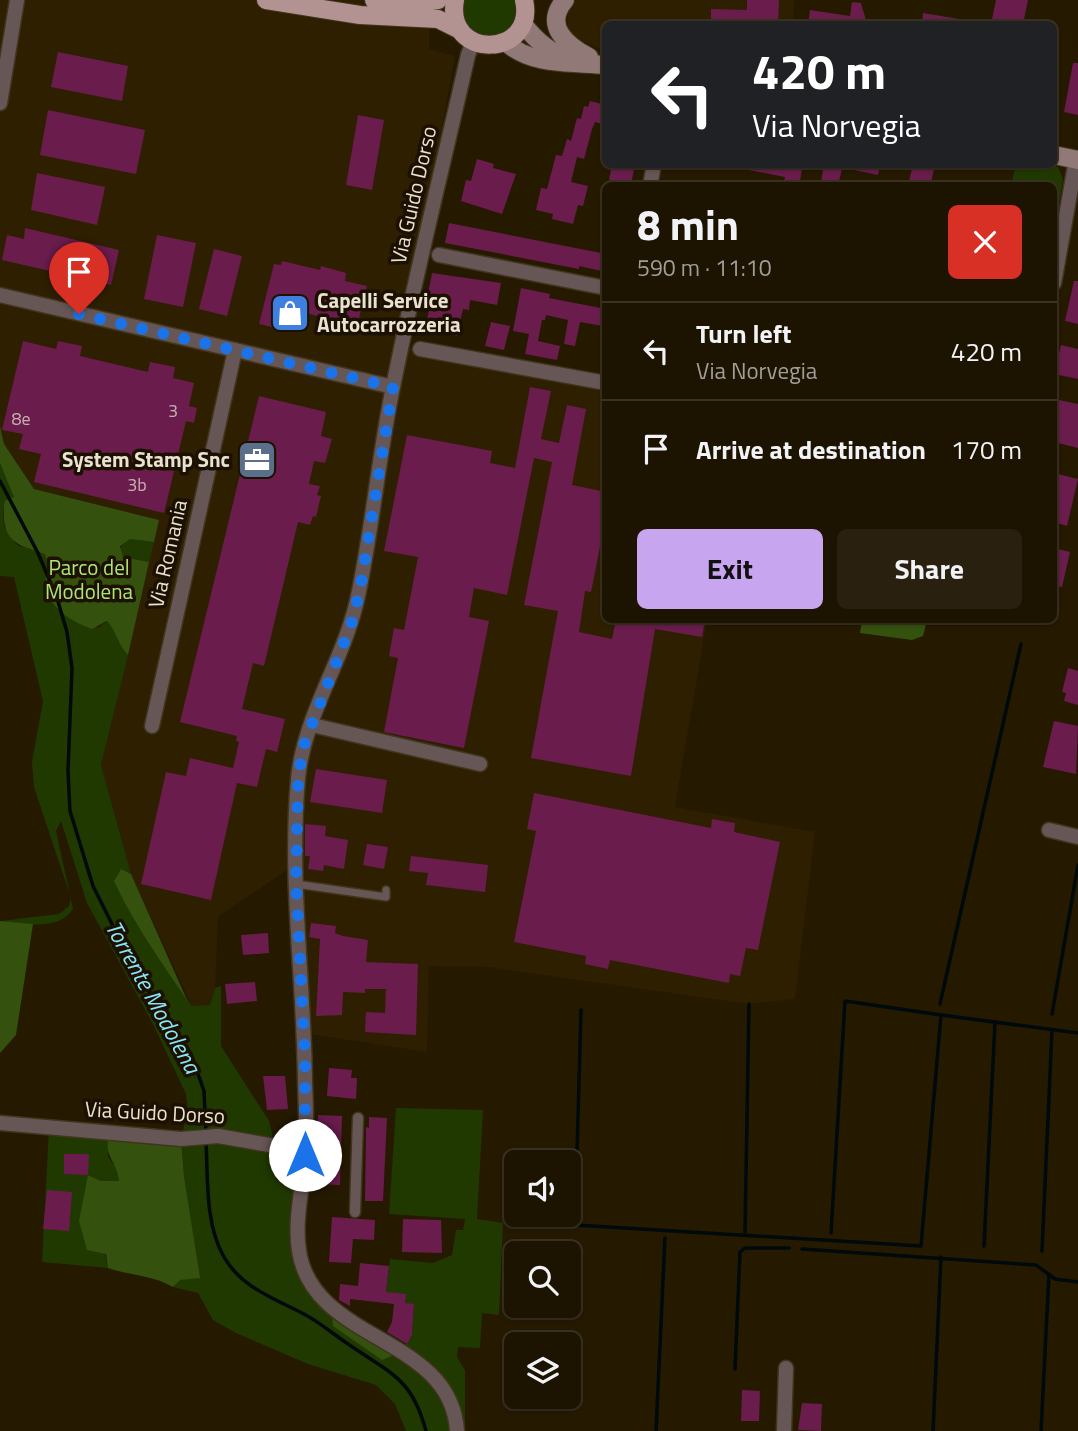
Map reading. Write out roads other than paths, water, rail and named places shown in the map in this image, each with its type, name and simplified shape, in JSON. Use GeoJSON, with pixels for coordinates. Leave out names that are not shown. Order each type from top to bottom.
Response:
{"type":"FeatureCollection","features":[{"type":"Feature","properties":{"kind":"main road"},"geometry":{"type":"LineString","coordinates":[[267,0],[367,16],[438,19],[484,45],[506,42]]}},
{"type":"Feature","properties":{"kind":"main road"},"geometry":{"type":"LineString","coordinates":[[374,0],[417,3],[438,0]]}},
{"type":"Feature","properties":{"kind":"main road"},"geometry":{"type":"LineString","coordinates":[[455,0],[453,13],[466,36]]}},
{"type":"Feature","properties":{"kind":"main road"},"geometry":{"type":"LineString","coordinates":[[506,42],[524,12],[541,0]]}},
{"type":"Feature","properties":{"kind":"main road"},"geometry":{"type":"LineString","coordinates":[[565,0],[555,18],[562,39],[602,63]]}},
{"type":"Feature","properties":{"kind":"main road"},"geometry":{"type":"LineString","coordinates":[[524,12],[534,38],[559,55],[602,64]]}},
{"type":"Feature","properties":{"kind":"main road"},"geometry":{"type":"LineString","coordinates":[[506,42],[514,50],[539,59],[602,65]]}},
{"type":"Feature","properties":{"kind":"main road"},"geometry":{"type":"LineString","coordinates":[[1057,156],[1077,160]]}},
{"type":"Feature","properties":{"kind":"street"},"geometry":{"type":"LineString","coordinates":[[0,103],[20,2]]}},
{"type":"Feature","properties":{"kind":"street","name":"Via Guido Dorso"},"geometry":{"type":"LineString","coordinates":[[457,1431],[452,1403],[435,1375],[331,1307],[310,1282],[301,1261],[298,1238],[305,1155],[305,1068],[296,884],[298,780],[303,747],[351,625],[360,590],[393,387],[468,55],[466,36]]}},
{"type":"Feature","properties":{"kind":"street"},"geometry":{"type":"LineString","coordinates":[[1057,267],[1077,160]]}},
{"type":"Feature","properties":{"kind":"street"},"geometry":{"type":"LineString","coordinates":[[439,255],[602,287]]}},
{"type":"Feature","properties":{"kind":"street"},"geometry":{"type":"LineString","coordinates":[[0,295],[393,387]]}},
{"type":"Feature","properties":{"kind":"street"},"geometry":{"type":"LineString","coordinates":[[420,349],[602,382]]}},
{"type":"Feature","properties":{"kind":"street","name":"Via Romania"},"geometry":{"type":"LineString","coordinates":[[152,726],[236,350]]}},
{"type":"Feature","properties":{"kind":"street"},"geometry":{"type":"LineString","coordinates":[[312,725],[480,764]]}},
{"type":"Feature","properties":{"kind":"street"},"geometry":{"type":"LineString","coordinates":[[1049,830],[1078,837]]}},
{"type":"Feature","properties":{"kind":"street"},"geometry":{"type":"LineString","coordinates":[[355,1212],[358,1118]]}},
{"type":"Feature","properties":{"kind":"street","name":"Via Guido Dorso"},"geometry":{"type":"LineString","coordinates":[[0,1124],[181,1139],[218,1136],[275,1146],[305,1155]]}},
{"type":"Feature","properties":{"kind":"street"},"geometry":{"type":"LineString","coordinates":[[784,1431],[786,1368]]}},
{"type":"Feature","properties":{"kind":"lane"},"geometry":{"type":"LineString","coordinates":[[296,884],[386,897],[386,890]]}},
{"type":"Feature","properties":{"kind":"waterway","name":"Torrente Modolena"},"geometry":{"type":"LineString","coordinates":[[0,481],[38,553],[57,598],[67,632],[72,668],[68,771],[70,811],[93,886],[135,970],[191,1054],[204,1091],[206,1134]]}},
{"type":"Feature","properties":{"kind":"waterway"},"geometry":{"type":"LineString","coordinates":[[940,1004],[1021,644]]}},
{"type":"Feature","properties":{"kind":"waterway"},"geometry":{"type":"LineString","coordinates":[[1052,1014],[1078,865]]}},
{"type":"Feature","properties":{"kind":"waterway"},"geometry":{"type":"LineString","coordinates":[[831,1233],[845,1001],[941,1015]]}},
{"type":"Feature","properties":{"kind":"waterway"},"geometry":{"type":"LineString","coordinates":[[745,1232],[749,1004]]}},
{"type":"Feature","properties":{"kind":"waterway"},"geometry":{"type":"LineString","coordinates":[[581,1010],[575,1225],[921,1246],[941,1015],[1078,1033]]}},
{"type":"Feature","properties":{"kind":"waterway"},"geometry":{"type":"LineString","coordinates":[[984,1246],[995,1022]]}},
{"type":"Feature","properties":{"kind":"waterway"},"geometry":{"type":"LineString","coordinates":[[1042,1251],[1052,1030]]}},
{"type":"Feature","properties":{"kind":"waterway","name":"Torrente Modolena"},"geometry":{"type":"LineString","coordinates":[[206,1141],[210,1216],[218,1244],[231,1267],[249,1284],[315,1320],[389,1371],[414,1400],[426,1431]]}},
{"type":"Feature","properties":{"kind":"waterway"},"geometry":{"type":"LineString","coordinates":[[656,1431],[665,1238]]}},
{"type":"Feature","properties":{"kind":"waterway"},"geometry":{"type":"LineString","coordinates":[[735,1369],[740,1252],[745,1248],[789,1248]]}},
{"type":"Feature","properties":{"kind":"waterway"},"geometry":{"type":"LineString","coordinates":[[802,1249],[1036,1265],[1055,1279],[1078,1282]]}},
{"type":"Feature","properties":{"kind":"waterway"},"geometry":{"type":"LineString","coordinates":[[933,1431],[941,1257]]}},
{"type":"Feature","properties":{"kind":"waterway"},"geometry":{"type":"LineString","coordinates":[[1041,1431],[1049,1274]]}},
{"type":"Feature","properties":{"kind":"place","name":"Capelli Service Autocarrozzeria"},"geometry":{"type":"Point","coordinates":[290,313]}},
{"type":"Feature","properties":{"kind":"place","name":"System Stamp Snc"},"geometry":{"type":"Point","coordinates":[257,460]}},
{"type":"Feature","properties":{"kind":"park label","name":"Parco del Modolena"},"geometry":{"type":"Point","coordinates":[89,580]}}]}
